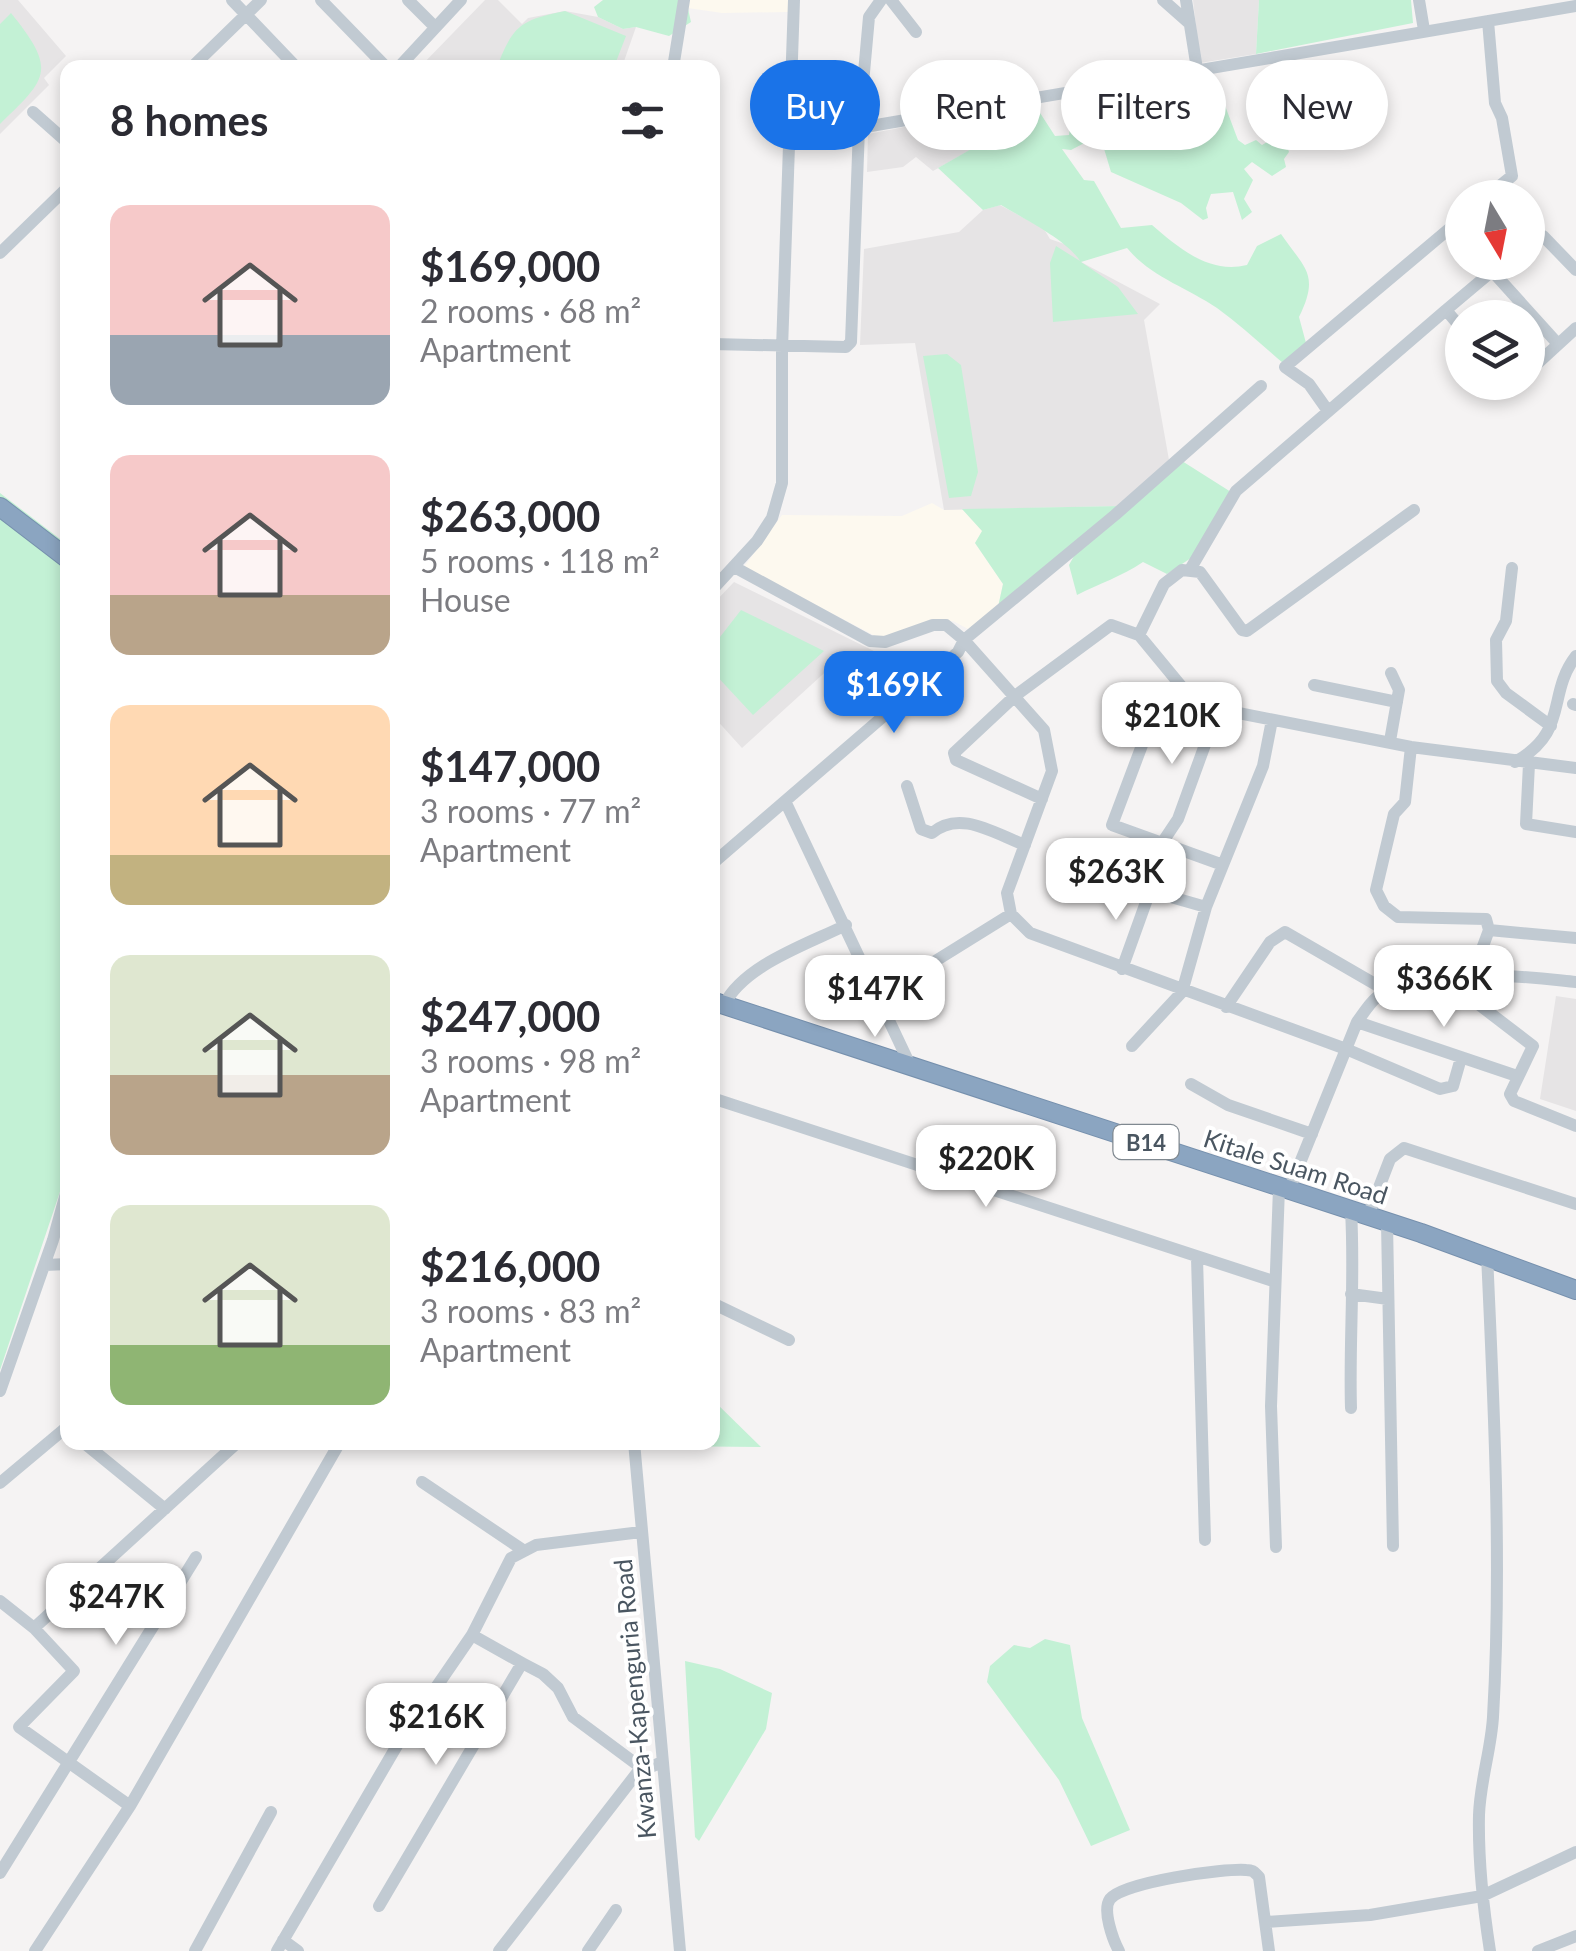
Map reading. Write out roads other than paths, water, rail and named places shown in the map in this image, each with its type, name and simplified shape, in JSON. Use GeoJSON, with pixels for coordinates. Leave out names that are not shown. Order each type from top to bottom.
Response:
{"type":"FeatureCollection","features":[{"type":"Feature","properties":{"kind":"highway"},"geometry":{"type":"LineString","coordinates":[[0,508],[60,553]]}},
{"type":"Feature","properties":{"kind":"highway","name":"Kitale Suam Road"},"geometry":{"type":"LineString","coordinates":[[720,1004],[1486,1255],[1576,1290]]}},
{"type":"Feature","properties":{"kind":"street"},"geometry":{"type":"LineString","coordinates":[[232,0],[289,60]]}},
{"type":"Feature","properties":{"kind":"street"},"geometry":{"type":"LineString","coordinates":[[200,60],[261,0]]}},
{"type":"Feature","properties":{"kind":"street"},"geometry":{"type":"LineString","coordinates":[[321,0],[379,60]]}},
{"type":"Feature","properties":{"kind":"street"},"geometry":{"type":"LineString","coordinates":[[408,0],[436,28]]}},
{"type":"Feature","properties":{"kind":"street"},"geometry":{"type":"LineString","coordinates":[[406,60],[462,0]]}},
{"type":"Feature","properties":{"kind":"street"},"geometry":{"type":"LineString","coordinates":[[674,60],[684,0]]}},
{"type":"Feature","properties":{"kind":"street"},"geometry":{"type":"LineString","coordinates":[[720,583],[736,568],[772,518],[782,483],[782,349],[794,0]]}},
{"type":"Feature","properties":{"kind":"street"},"geometry":{"type":"LineString","coordinates":[[865,60],[868,17],[880,0]]}},
{"type":"Feature","properties":{"kind":"street"},"geometry":{"type":"LineString","coordinates":[[892,0],[916,32]]}},
{"type":"Feature","properties":{"kind":"street"},"geometry":{"type":"LineString","coordinates":[[1163,0],[1188,24]]}},
{"type":"Feature","properties":{"kind":"street"},"geometry":{"type":"LineString","coordinates":[[1186,0],[1194,60]]}},
{"type":"Feature","properties":{"kind":"street"},"geometry":{"type":"LineString","coordinates":[[1419,0],[1424,30]]}},
{"type":"Feature","properties":{"kind":"street"},"geometry":{"type":"LineString","coordinates":[[1226,64],[1575,8]]}},
{"type":"Feature","properties":{"kind":"street"},"geometry":{"type":"LineString","coordinates":[[1488,21],[1496,103],[1512,176],[1507,180]]}},
{"type":"Feature","properties":{"kind":"street"},"geometry":{"type":"LineString","coordinates":[[880,124],[1061,93]]}},
{"type":"Feature","properties":{"kind":"street"},"geometry":{"type":"LineString","coordinates":[[33,112],[60,136]]}},
{"type":"Feature","properties":{"kind":"street"},"geometry":{"type":"LineString","coordinates":[[720,345],[782,349],[846,347],[851,342],[858,150]]}},
{"type":"Feature","properties":{"kind":"street"},"geometry":{"type":"LineString","coordinates":[[0,253],[60,195]]}},
{"type":"Feature","properties":{"kind":"street"},"geometry":{"type":"LineString","coordinates":[[1328,412],[1309,384],[1285,368],[1445,232]]}},
{"type":"Feature","properties":{"kind":"street"},"geometry":{"type":"LineString","coordinates":[[1545,238],[1576,270]]}},
{"type":"Feature","properties":{"kind":"street"},"geometry":{"type":"LineString","coordinates":[[1458,300],[1482,280]]}},
{"type":"Feature","properties":{"kind":"street"},"geometry":{"type":"LineString","coordinates":[[1508,280],[1558,344]]}},
{"type":"Feature","properties":{"kind":"street"},"geometry":{"type":"LineString","coordinates":[[1139,635],[1164,584],[1174,574],[1191,568],[1236,491],[1445,311]]}},
{"type":"Feature","properties":{"kind":"street"},"geometry":{"type":"LineString","coordinates":[[1545,356],[1576,328]]}},
{"type":"Feature","properties":{"kind":"street"},"geometry":{"type":"LineString","coordinates":[[720,857],[958,652],[964,640],[1115,516],[1261,386]]}},
{"type":"Feature","properties":{"kind":"street"},"geometry":{"type":"LineString","coordinates":[[1191,568],[1200,572],[1245,631],[1414,510]]}},
{"type":"Feature","properties":{"kind":"street"},"geometry":{"type":"LineString","coordinates":[[736,568],[870,641],[885,642],[933,625],[946,626],[964,640],[1014,696],[1049,741],[1052,771],[1007,893],[1011,914],[1037,938],[1346,1049],[1440,1089],[1454,1086],[1460,1058]]}},
{"type":"Feature","properties":{"kind":"street"},"geometry":{"type":"LineString","coordinates":[[1512,568],[1506,622],[1496,640],[1497,681],[1506,693],[1551,726]]}},
{"type":"Feature","properties":{"kind":"street"},"geometry":{"type":"LineString","coordinates":[[1042,799],[954,757],[957,749],[1014,696],[1104,627],[1118,625],[1139,635],[1199,703],[1218,709],[1412,747],[1576,768]]}},
{"type":"Feature","properties":{"kind":"street"},"geometry":{"type":"LineString","coordinates":[[1514,763],[1541,743],[1551,726],[1567,668],[1576,656]]}},
{"type":"Feature","properties":{"kind":"street"},"geometry":{"type":"LineString","coordinates":[[1390,741],[1398,682],[1391,672]]}},
{"type":"Feature","properties":{"kind":"street"},"geometry":{"type":"LineString","coordinates":[[1314,685],[1397,702]]}},
{"type":"Feature","properties":{"kind":"street"},"geometry":{"type":"LineString","coordinates":[[1184,690],[1153,716],[1112,825],[1222,865]]}},
{"type":"Feature","properties":{"kind":"street"},"geometry":{"type":"LineString","coordinates":[[1162,843],[1178,819],[1218,709]]}},
{"type":"Feature","properties":{"kind":"street"},"geometry":{"type":"LineString","coordinates":[[1132,1046],[1182,992],[1206,907],[1263,766],[1272,720]]}},
{"type":"Feature","properties":{"kind":"street"},"geometry":{"type":"LineString","coordinates":[[1412,747],[1405,802],[1394,814],[1376,890],[1384,906],[1398,917],[1486,919],[1489,930],[1473,973]]}},
{"type":"Feature","properties":{"kind":"street"},"geometry":{"type":"LineString","coordinates":[[1529,764],[1526,824],[1576,832]]}},
{"type":"Feature","properties":{"kind":"street"},"geometry":{"type":"LineString","coordinates":[[907,786],[922,829],[932,832],[943,824],[962,821],[1025,845]]}},
{"type":"Feature","properties":{"kind":"street"},"geometry":{"type":"LineString","coordinates":[[786,803],[911,1067]]}},
{"type":"Feature","properties":{"kind":"street"},"geometry":{"type":"LineString","coordinates":[[1105,872],[1150,891],[1206,907]]}},
{"type":"Feature","properties":{"kind":"street"},"geometry":{"type":"LineString","coordinates":[[1122,969],[1150,891]]}},
{"type":"Feature","properties":{"kind":"street"},"geometry":{"type":"LineString","coordinates":[[879,996],[1011,914]]}},
{"type":"Feature","properties":{"kind":"street"},"geometry":{"type":"LineString","coordinates":[[720,1001],[772,962],[846,926]]}},
{"type":"Feature","properties":{"kind":"street"},"geometry":{"type":"LineString","coordinates":[[1489,930],[1576,938]]}},
{"type":"Feature","properties":{"kind":"street"},"geometry":{"type":"LineString","coordinates":[[1226,1007],[1270,942],[1285,932],[1387,991]]}},
{"type":"Feature","properties":{"kind":"street"},"geometry":{"type":"LineString","coordinates":[[1276,1547],[1273,1282],[1284,1189],[1312,1134],[1357,1022],[1375,998],[1387,991],[1443,977],[1473,973],[1576,982]]}},
{"type":"Feature","properties":{"kind":"street"},"geometry":{"type":"LineString","coordinates":[[1443,977],[1533,1046],[1534,1052],[1516,1076],[1510,1094],[1514,1101],[1576,1126]]}},
{"type":"Feature","properties":{"kind":"street"},"geometry":{"type":"LineString","coordinates":[[1357,1022],[1516,1076]]}},
{"type":"Feature","properties":{"kind":"street"},"geometry":{"type":"LineString","coordinates":[[1192,1084],[1212,1098],[1312,1134]]}},
{"type":"Feature","properties":{"kind":"street"},"geometry":{"type":"LineString","coordinates":[[720,1101],[1273,1282]]}},
{"type":"Feature","properties":{"kind":"street"},"geometry":{"type":"LineString","coordinates":[[1351,1408],[1351,1294],[1359,1214],[1390,1158],[1404,1148],[1576,1204]]}},
{"type":"Feature","properties":{"kind":"street"},"geometry":{"type":"LineString","coordinates":[[0,1391],[60,1212]]}},
{"type":"Feature","properties":{"kind":"street"},"geometry":{"type":"LineString","coordinates":[[1387,1223],[1393,1546]]}},
{"type":"Feature","properties":{"kind":"street"},"geometry":{"type":"LineString","coordinates":[[1486,1255],[1496,1476],[1493,1720],[1479,1812],[1482,1896],[1490,1951]]}},
{"type":"Feature","properties":{"kind":"street"},"geometry":{"type":"LineString","coordinates":[[1197,1258],[1206,1540]]}},
{"type":"Feature","properties":{"kind":"street"},"geometry":{"type":"LineString","coordinates":[[44,1265],[60,1264]]}},
{"type":"Feature","properties":{"kind":"street"},"geometry":{"type":"LineString","coordinates":[[1351,1294],[1388,1299]]}},
{"type":"Feature","properties":{"kind":"street"},"geometry":{"type":"LineString","coordinates":[[720,1307],[790,1340]]}},
{"type":"Feature","properties":{"kind":"street"},"geometry":{"type":"LineString","coordinates":[[0,1483],[60,1434]]}},
{"type":"Feature","properties":{"kind":"street"},"geometry":{"type":"LineString","coordinates":[[93,1450],[164,1509]]}},
{"type":"Feature","properties":{"kind":"street"},"geometry":{"type":"LineString","coordinates":[[34,1628],[229,1450]]}},
{"type":"Feature","properties":{"kind":"street"},"geometry":{"type":"LineString","coordinates":[[35,1951],[130,1806],[335,1450]]}},
{"type":"Feature","properties":{"kind":"street","name":"Kwanza-Kapenguria Road"},"geometry":{"type":"LineString","coordinates":[[635,1450],[680,1951]]}},
{"type":"Feature","properties":{"kind":"street"},"geometry":{"type":"LineString","coordinates":[[422,1482],[523,1550]]}},
{"type":"Feature","properties":{"kind":"street"},"geometry":{"type":"LineString","coordinates":[[298,1951],[280,1946],[402,1738],[472,1635],[510,1558],[523,1550],[641,1532]]}},
{"type":"Feature","properties":{"kind":"street"},"geometry":{"type":"LineString","coordinates":[[0,1872],[196,1557]]}},
{"type":"Feature","properties":{"kind":"street"},"geometry":{"type":"LineString","coordinates":[[0,1601],[34,1628],[74,1672],[18,1727],[130,1806]]}},
{"type":"Feature","properties":{"kind":"street"},"geometry":{"type":"LineString","coordinates":[[472,1635],[558,1688],[574,1718],[642,1769]]}},
{"type":"Feature","properties":{"kind":"street"},"geometry":{"type":"LineString","coordinates":[[378,1906],[522,1663]]}},
{"type":"Feature","properties":{"kind":"street"},"geometry":{"type":"LineString","coordinates":[[500,1951],[574,1851],[642,1769],[662,1762]]}},
{"type":"Feature","properties":{"kind":"street"},"geometry":{"type":"LineString","coordinates":[[195,1951],[270,1812]]}},
{"type":"Feature","properties":{"kind":"street"},"geometry":{"type":"LineString","coordinates":[[1266,1922],[1370,1915],[1482,1896],[1576,1852]]}},
{"type":"Feature","properties":{"kind":"street"},"geometry":{"type":"LineString","coordinates":[[1119,1951],[1108,1910],[1110,1899],[1123,1891],[1154,1882],[1251,1870],[1259,1877],[1270,1951]]}},
{"type":"Feature","properties":{"kind":"street"},"geometry":{"type":"LineString","coordinates":[[588,1951],[616,1910]]}},
{"type":"Feature","properties":{"kind":"street"},"geometry":{"type":"LineString","coordinates":[[1538,1951],[1576,1936]]}}]}
